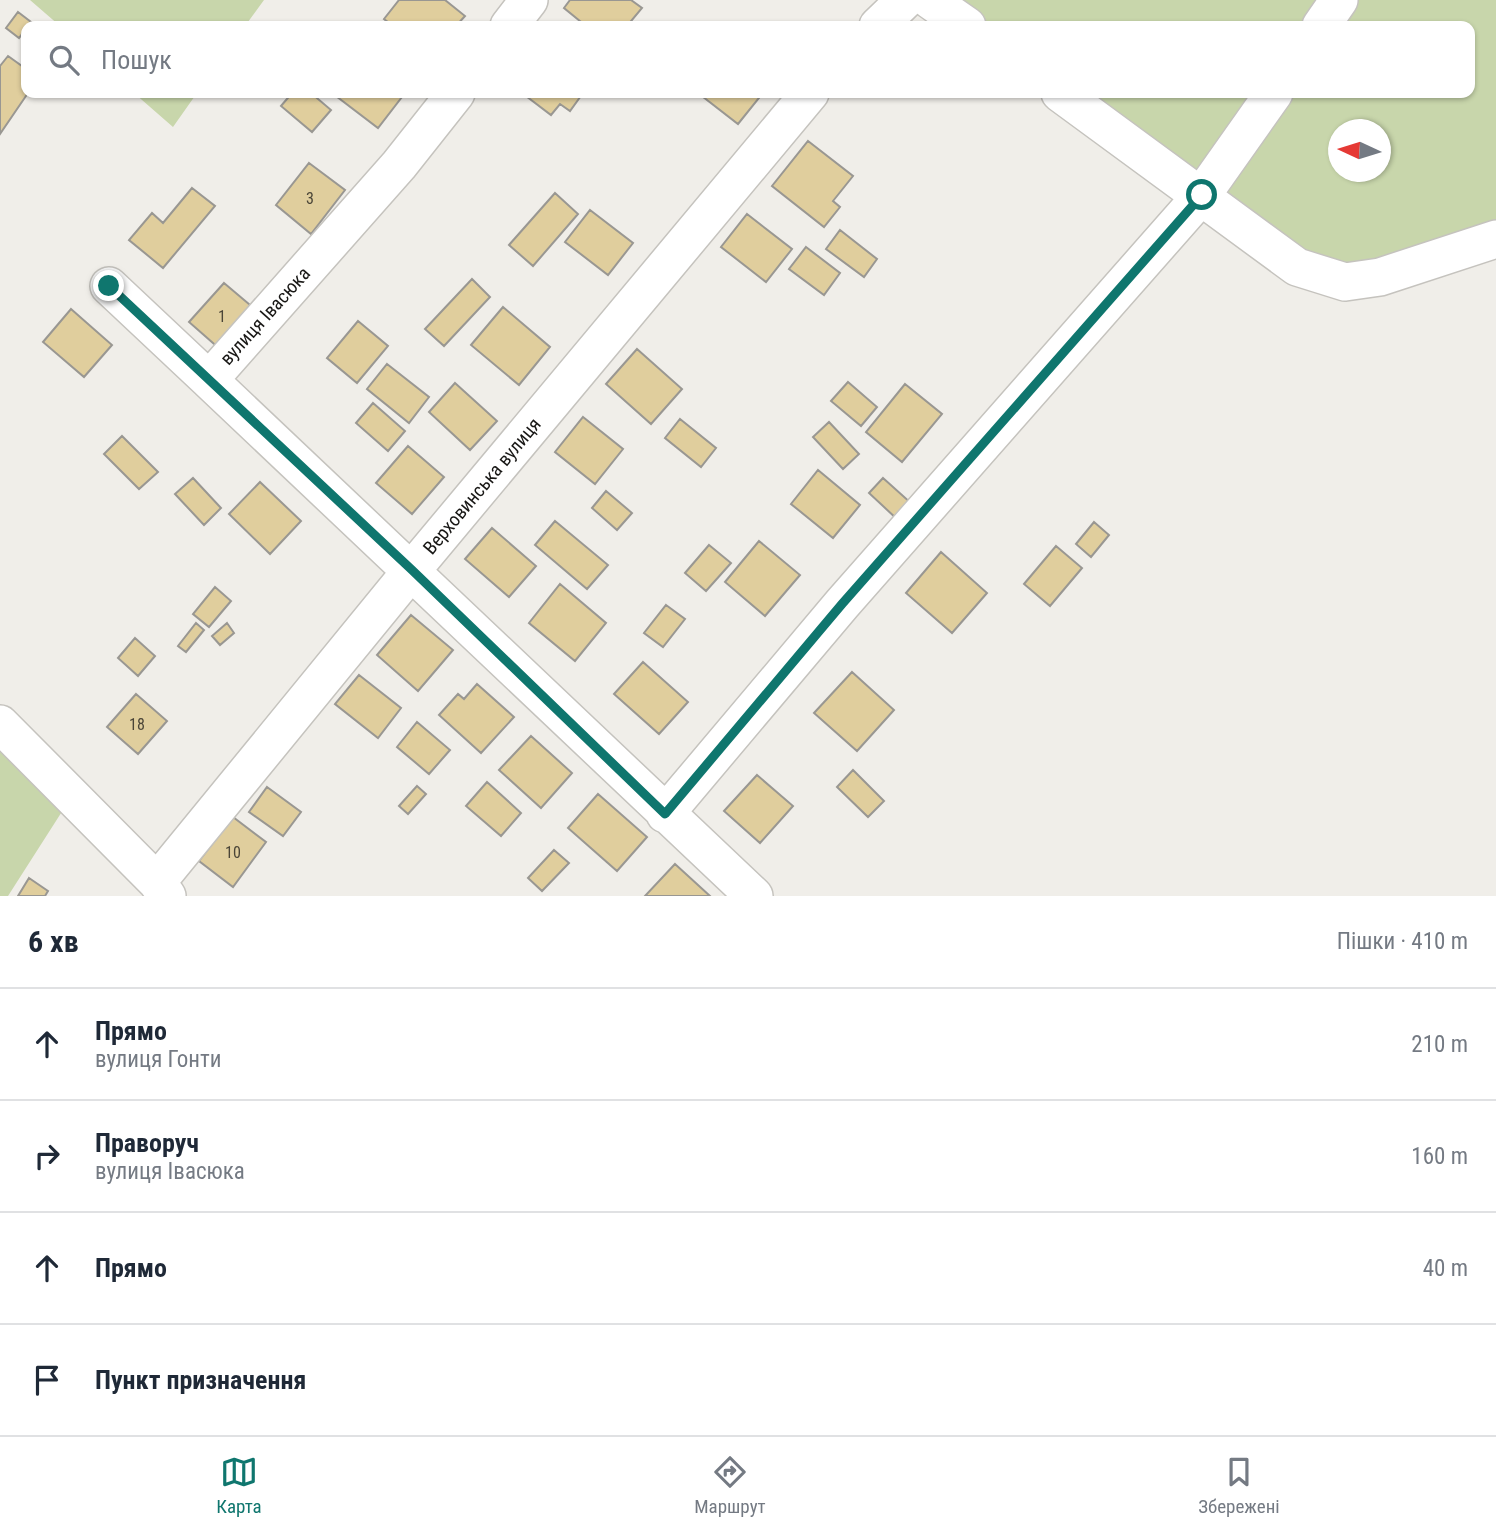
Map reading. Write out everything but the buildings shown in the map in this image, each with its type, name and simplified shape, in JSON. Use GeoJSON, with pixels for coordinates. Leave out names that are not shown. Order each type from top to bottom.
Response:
{"type":"FeatureCollection","features":[{"type":"Feature","properties":{"kind":"street"},"geometry":{"type":"LineString","coordinates":[[513,21],[529,0]]}},
{"type":"Feature","properties":{"kind":"street"},"geometry":{"type":"LineString","coordinates":[[883,21],[905,0]]}},
{"type":"Feature","properties":{"kind":"street"},"geometry":{"type":"LineString","coordinates":[[930,0],[960,21]]}},
{"type":"Feature","properties":{"kind":"street"},"geometry":{"type":"LineString","coordinates":[[1324,21],[1339,0]]}},
{"type":"Feature","properties":{"kind":"street","name":"вулиця Івасюка"},"geometry":{"type":"LineString","coordinates":[[452,98],[399,165],[209,380],[754,896]]}},
{"type":"Feature","properties":{"kind":"street","name":"Верховинська вулиця"},"geometry":{"type":"LineString","coordinates":[[162,889],[412,570],[806,98]]}},
{"type":"Feature","properties":{"kind":"street"},"geometry":{"type":"LineString","coordinates":[[1067,98],[1297,267],[1345,282],[1380,277],[1496,239]]}},
{"type":"Feature","properties":{"kind":"street"},"geometry":{"type":"LineString","coordinates":[[665,814],[842,604],[1202,195],[1270,98]]}},
{"type":"Feature","properties":{"kind":"street"},"geometry":{"type":"LineString","coordinates":[[109,286],[209,380]]}},
{"type":"Feature","properties":{"kind":"street"},"geometry":{"type":"LineString","coordinates":[[0,724],[162,889]]}},
{"type":"Feature","properties":{"kind":"green space"},"geometry":{"type":"Polygon","coordinates":[[[30,0],[264,0],[249,21],[54,21],[30,0]]]}},
{"type":"Feature","properties":{"kind":"green space"},"geometry":{"type":"Polygon","coordinates":[[[959,0],[1496,0],[1496,237],[1320,279],[1082,98],[1475,98],[1475,21],[986,21],[959,0]]]}},
{"type":"Feature","properties":{"kind":"green space"},"geometry":{"type":"Polygon","coordinates":[[[140,98],[193,98],[173,127],[140,98]]]}},
{"type":"Feature","properties":{"kind":"green space"},"geometry":{"type":"Polygon","coordinates":[[[0,745],[63,810],[8,896],[0,896],[0,745]]]}},
{"type":"Feature","properties":{"kind":"route"},"geometry":{"type":"LineString","coordinates":[[109,286],[412,570],[665,814],[842,604],[998,430],[1202,195]]}}]}
